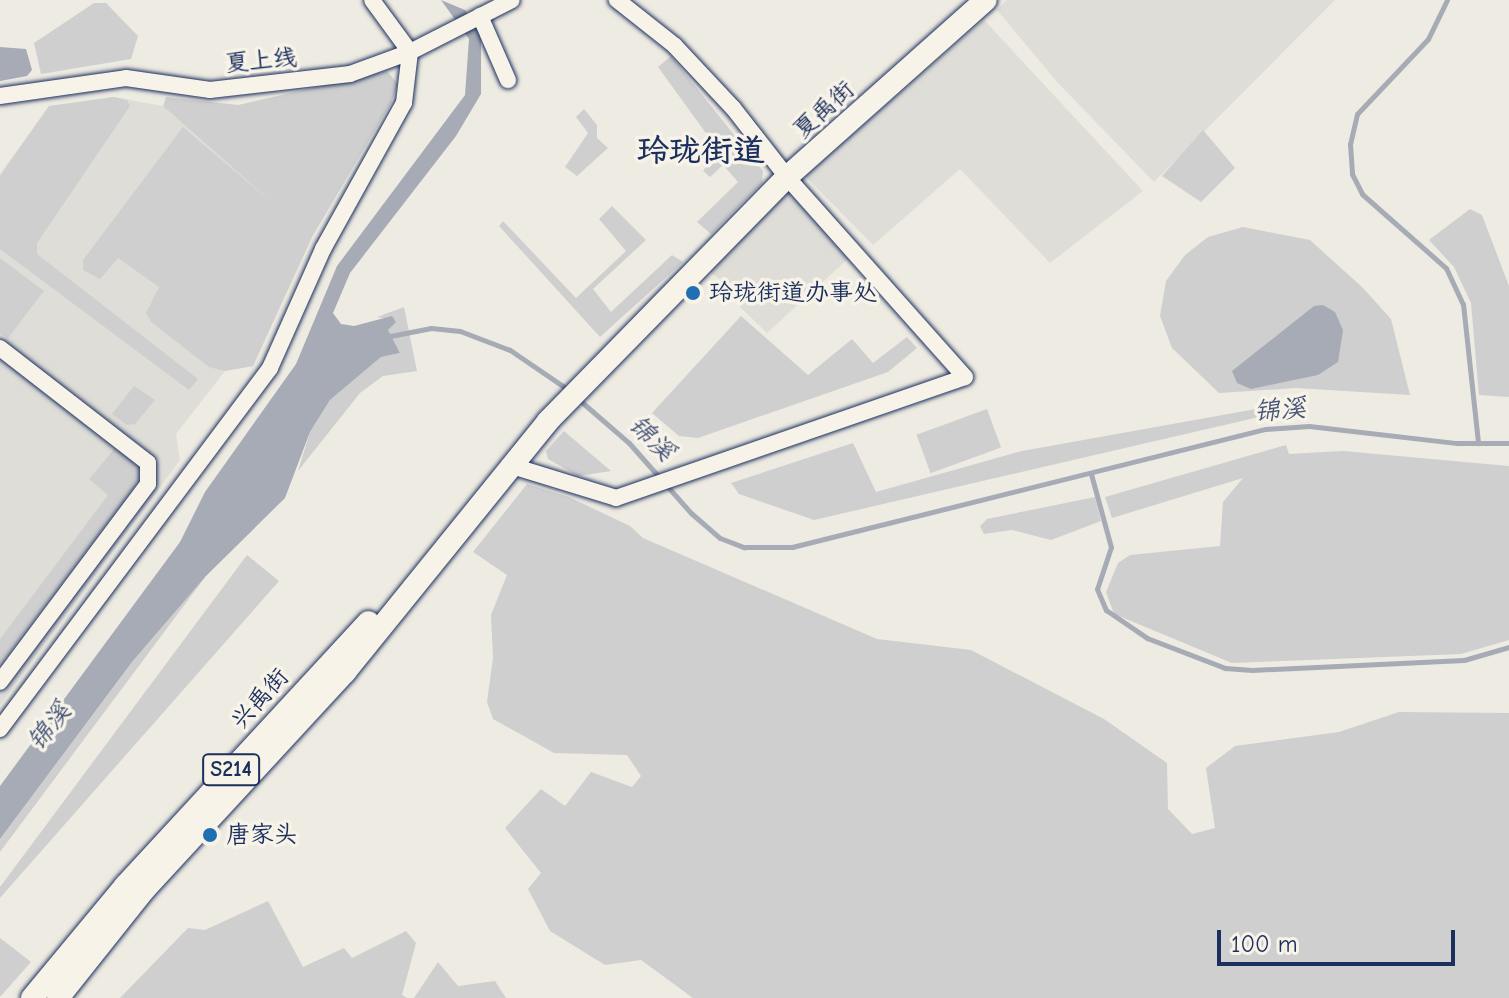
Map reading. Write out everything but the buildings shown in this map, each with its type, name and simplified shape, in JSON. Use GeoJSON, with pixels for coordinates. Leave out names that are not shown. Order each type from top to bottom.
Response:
{"type":"FeatureCollection","features":[{"type":"Feature","properties":{"kind":"main road","name":"夏禹街"},"geometry":{"type":"LineString","coordinates":[[509,465],[600,366],[787,177],[986,0]]}},
{"type":"Feature","properties":{"kind":"main road","name":"兴禹街"},"geometry":{"type":"LineString","coordinates":[[58,998],[144,890],[345,672],[509,465]]}},
{"type":"Feature","properties":{"kind":"main road","name":"兴禹街"},"geometry":{"type":"LineString","coordinates":[[32,998],[125,886],[334,657],[441,551]]}},
{"type":"Feature","properties":{"kind":"street"},"geometry":{"type":"LineString","coordinates":[[0,729],[270,368],[323,249],[404,103],[410,52],[372,0]]}},
{"type":"Feature","properties":{"kind":"street","name":"夏上线"},"geometry":{"type":"LineString","coordinates":[[0,96],[126,78],[210,90],[280,85],[350,74],[410,52],[512,0]]}},
{"type":"Feature","properties":{"kind":"street"},"geometry":{"type":"LineString","coordinates":[[509,465],[616,498],[965,377],[674,45],[617,0]]}},
{"type":"Feature","properties":{"kind":"street"},"geometry":{"type":"LineString","coordinates":[[480,16],[508,80]]}},
{"type":"Feature","properties":{"kind":"street"},"geometry":{"type":"LineString","coordinates":[[0,348],[148,463],[148,484],[0,682]]}},
{"type":"Feature","properties":{"kind":"shaded area"},"geometry":{"type":"Polygon","coordinates":[[[1007,0],[1335,0],[1154,182],[1058,83],[997,10],[1007,0]]]}},
{"type":"Feature","properties":{"kind":"shaded area"},"geometry":{"type":"Polygon","coordinates":[[[94,3],[106,3],[138,36],[131,59],[41,74],[34,43],[94,3]]]}},
{"type":"Feature","properties":{"kind":"shaded area"},"geometry":{"type":"Polygon","coordinates":[[[984,20],[1143,191],[1050,263],[960,169],[873,245],[805,176],[984,20]]]}},
{"type":"Feature","properties":{"kind":"shaded area"},"geometry":{"type":"Polygon","coordinates":[[[671,56],[763,171],[762,183],[711,234],[697,222],[738,182],[723,165],[710,177],[703,171],[719,151],[658,67],[671,56]]]}},
{"type":"Feature","properties":{"kind":"shaded area"},"geometry":{"type":"Polygon","coordinates":[[[387,71],[398,84],[391,103],[312,237],[253,366],[225,371],[209,367],[151,322],[146,313],[159,287],[118,258],[100,279],[83,270],[83,260],[183,127],[283,212],[163,106],[166,97],[238,105],[387,71]]]}},
{"type":"Feature","properties":{"kind":"shaded area"},"geometry":{"type":"Polygon","coordinates":[[[114,97],[163,106],[312,237],[253,366],[225,371],[176,434],[180,460],[0,705],[0,174],[49,106],[114,97]]]}},
{"type":"Feature","properties":{"kind":"shaded area"},"geometry":{"type":"Polygon","coordinates":[[[114,97],[127,100],[130,106],[37,243],[37,254],[198,379],[189,390],[0,249],[0,176],[49,106],[114,97]]]}},
{"type":"Feature","properties":{"kind":"shaded area"},"geometry":{"type":"Polygon","coordinates":[[[584,109],[597,125],[597,138],[608,148],[577,176],[565,167],[588,133],[576,117],[584,109]]]}},
{"type":"Feature","properties":{"kind":"shaded area"},"geometry":{"type":"Polygon","coordinates":[[[1203,130],[1235,168],[1201,202],[1162,176],[1203,130]]]}},
{"type":"Feature","properties":{"kind":"shaded area"},"geometry":{"type":"Polygon","coordinates":[[[789,192],[850,257],[767,333],[740,307],[744,298],[709,271],[789,192]]]}},
{"type":"Feature","properties":{"kind":"shaded area"},"geometry":{"type":"Polygon","coordinates":[[[612,206],[646,240],[593,289],[611,312],[672,255],[683,262],[600,337],[499,226],[503,221],[576,298],[626,251],[599,219],[612,206]]]}},
{"type":"Feature","properties":{"kind":"shaded area"},"geometry":{"type":"Polygon","coordinates":[[[1470,209],[1482,215],[1509,286],[1509,397],[1479,395],[1471,303],[1454,267],[1429,240],[1470,209]]]}},
{"type":"Feature","properties":{"kind":"shaded area"},"geometry":{"type":"Polygon","coordinates":[[[1243,227],[1310,240],[1363,288],[1391,319],[1410,395],[1296,388],[1219,393],[1172,348],[1160,316],[1166,281],[1185,255],[1208,237],[1243,227]]]}},
{"type":"Feature","properties":{"kind":"shaded area"},"geometry":{"type":"Polygon","coordinates":[[[0,258],[44,291],[8,338],[0,333],[0,258]]]}},
{"type":"Feature","properties":{"kind":"shaded area"},"geometry":{"type":"Polygon","coordinates":[[[404,307],[417,371],[383,376],[360,393],[298,471],[310,432],[330,400],[381,357],[400,353],[388,330],[396,321],[377,317],[404,307]]]}},
{"type":"Feature","properties":{"kind":"shaded area"},"geometry":{"type":"Polygon","coordinates":[[[741,316],[808,375],[852,339],[873,363],[907,337],[917,348],[888,372],[698,438],[679,436],[652,413],[741,316]]]}},
{"type":"Feature","properties":{"kind":"shaded area"},"geometry":{"type":"Polygon","coordinates":[[[134,386],[155,400],[135,424],[127,425],[112,414],[134,386]]]}},
{"type":"Feature","properties":{"kind":"shaded area"},"geometry":{"type":"Polygon","coordinates":[[[987,409],[1001,448],[931,473],[917,435],[987,409]]]}},
{"type":"Feature","properties":{"kind":"shaded area"},"geometry":{"type":"Polygon","coordinates":[[[1256,409],[1259,417],[814,520],[739,494],[731,483],[853,443],[876,492],[1022,451],[1256,409]]]}},
{"type":"Feature","properties":{"kind":"shaded area"},"geometry":{"type":"Polygon","coordinates":[[[564,431],[611,471],[578,476],[548,459],[546,451],[564,431]]]}},
{"type":"Feature","properties":{"kind":"shaded area"},"geometry":{"type":"Polygon","coordinates":[[[1286,445],[1289,454],[1343,451],[1509,466],[1509,640],[1461,654],[1232,663],[1114,614],[1106,592],[1118,563],[1130,555],[1220,546],[1223,502],[1243,478],[1112,518],[1105,497],[1286,445]]]}},
{"type":"Feature","properties":{"kind":"shaded area"},"geometry":{"type":"Polygon","coordinates":[[[115,448],[138,464],[141,473],[134,487],[0,664],[0,639],[108,495],[89,479],[115,448]]]}},
{"type":"Feature","properties":{"kind":"shaded area"},"geometry":{"type":"Polygon","coordinates":[[[527,484],[569,497],[630,526],[643,538],[877,639],[971,650],[1104,719],[1167,763],[1168,809],[1192,834],[1215,828],[1206,768],[1235,746],[1339,732],[1399,712],[1509,713],[1509,998],[693,998],[641,960],[605,965],[550,931],[528,889],[541,873],[505,828],[541,789],[565,806],[591,772],[632,787],[641,776],[627,755],[554,753],[493,719],[487,702],[493,658],[491,615],[507,575],[473,552],[527,484]]]}},
{"type":"Feature","properties":{"kind":"shaded area"},"geometry":{"type":"Polygon","coordinates":[[[1095,497],[1101,521],[1051,540],[1012,530],[984,534],[980,526],[987,519],[1095,497]]]}},
{"type":"Feature","properties":{"kind":"shaded area"},"geometry":{"type":"Polygon","coordinates":[[[247,555],[279,581],[0,898],[0,887],[247,555]]]}},
{"type":"Feature","properties":{"kind":"shaded area"},"geometry":{"type":"Polygon","coordinates":[[[206,576],[0,852],[0,839],[132,662],[206,576]]]}},
{"type":"Feature","properties":{"kind":"shaded area"},"geometry":{"type":"Polygon","coordinates":[[[268,901],[303,967],[344,948],[352,958],[406,931],[416,943],[402,995],[407,998],[120,998],[188,928],[205,930],[268,901]]]}},
{"type":"Feature","properties":{"kind":"shaded area"},"geometry":{"type":"Polygon","coordinates":[[[0,938],[31,962],[0,997],[0,938]]]}},
{"type":"Feature","properties":{"kind":"shaded area"},"geometry":{"type":"Polygon","coordinates":[[[438,962],[458,986],[495,981],[506,998],[414,998],[438,962]]]}},
{"type":"Feature","properties":{"kind":"water"},"geometry":{"type":"Polygon","coordinates":[[[441,0],[465,10],[481,34],[481,94],[456,136],[350,273],[333,313],[341,324],[354,326],[392,316],[396,322],[388,330],[400,353],[381,357],[330,400],[310,432],[285,498],[206,576],[132,662],[0,839],[0,786],[180,542],[205,492],[296,364],[337,266],[465,95],[469,39],[441,0]]]}},
{"type":"Feature","properties":{"kind":"water"},"geometry":{"type":"Polygon","coordinates":[[[0,47],[26,49],[32,70],[27,76],[0,81],[0,47]]]}},
{"type":"Feature","properties":{"kind":"water"},"geometry":{"type":"Polygon","coordinates":[[[1323,305],[1335,312],[1343,330],[1338,362],[1318,375],[1251,389],[1237,383],[1232,371],[1314,306],[1323,305]]]}},
{"type":"Feature","properties":{"kind":"waterway"},"geometry":{"type":"LineString","coordinates":[[1447,0],[1428,39],[1357,114],[1350,144],[1352,174],[1362,194],[1446,268],[1463,304],[1478,443]]}},
{"type":"Feature","properties":{"kind":"waterway","name":"锦溪"},"geometry":{"type":"LineString","coordinates":[[385,337],[431,328],[460,331],[510,350],[570,391]]}},
{"type":"Feature","properties":{"kind":"waterway","name":"锦溪"},"geometry":{"type":"LineString","coordinates":[[577,398],[629,443],[691,513],[720,538],[744,547],[792,547],[1266,429],[1309,426],[1457,443],[1509,443]]}},
{"type":"Feature","properties":{"kind":"waterway"},"geometry":{"type":"LineString","coordinates":[[1091,474],[1111,547],[1097,589],[1106,610],[1147,638],[1225,668],[1252,670],[1464,660],[1509,647]]}},
{"type":"Feature","properties":{"kind":"place","name":"玲珑街道办事处"},"geometry":{"type":"Point","coordinates":[693,293]}},
{"type":"Feature","properties":{"kind":"place","name":"唐家头"},"geometry":{"type":"Point","coordinates":[210,835]}},
{"type":"Feature","properties":{"kind":"district","name":"玲珑街道"},"geometry":{"type":"Point","coordinates":[701,151]}}]}
